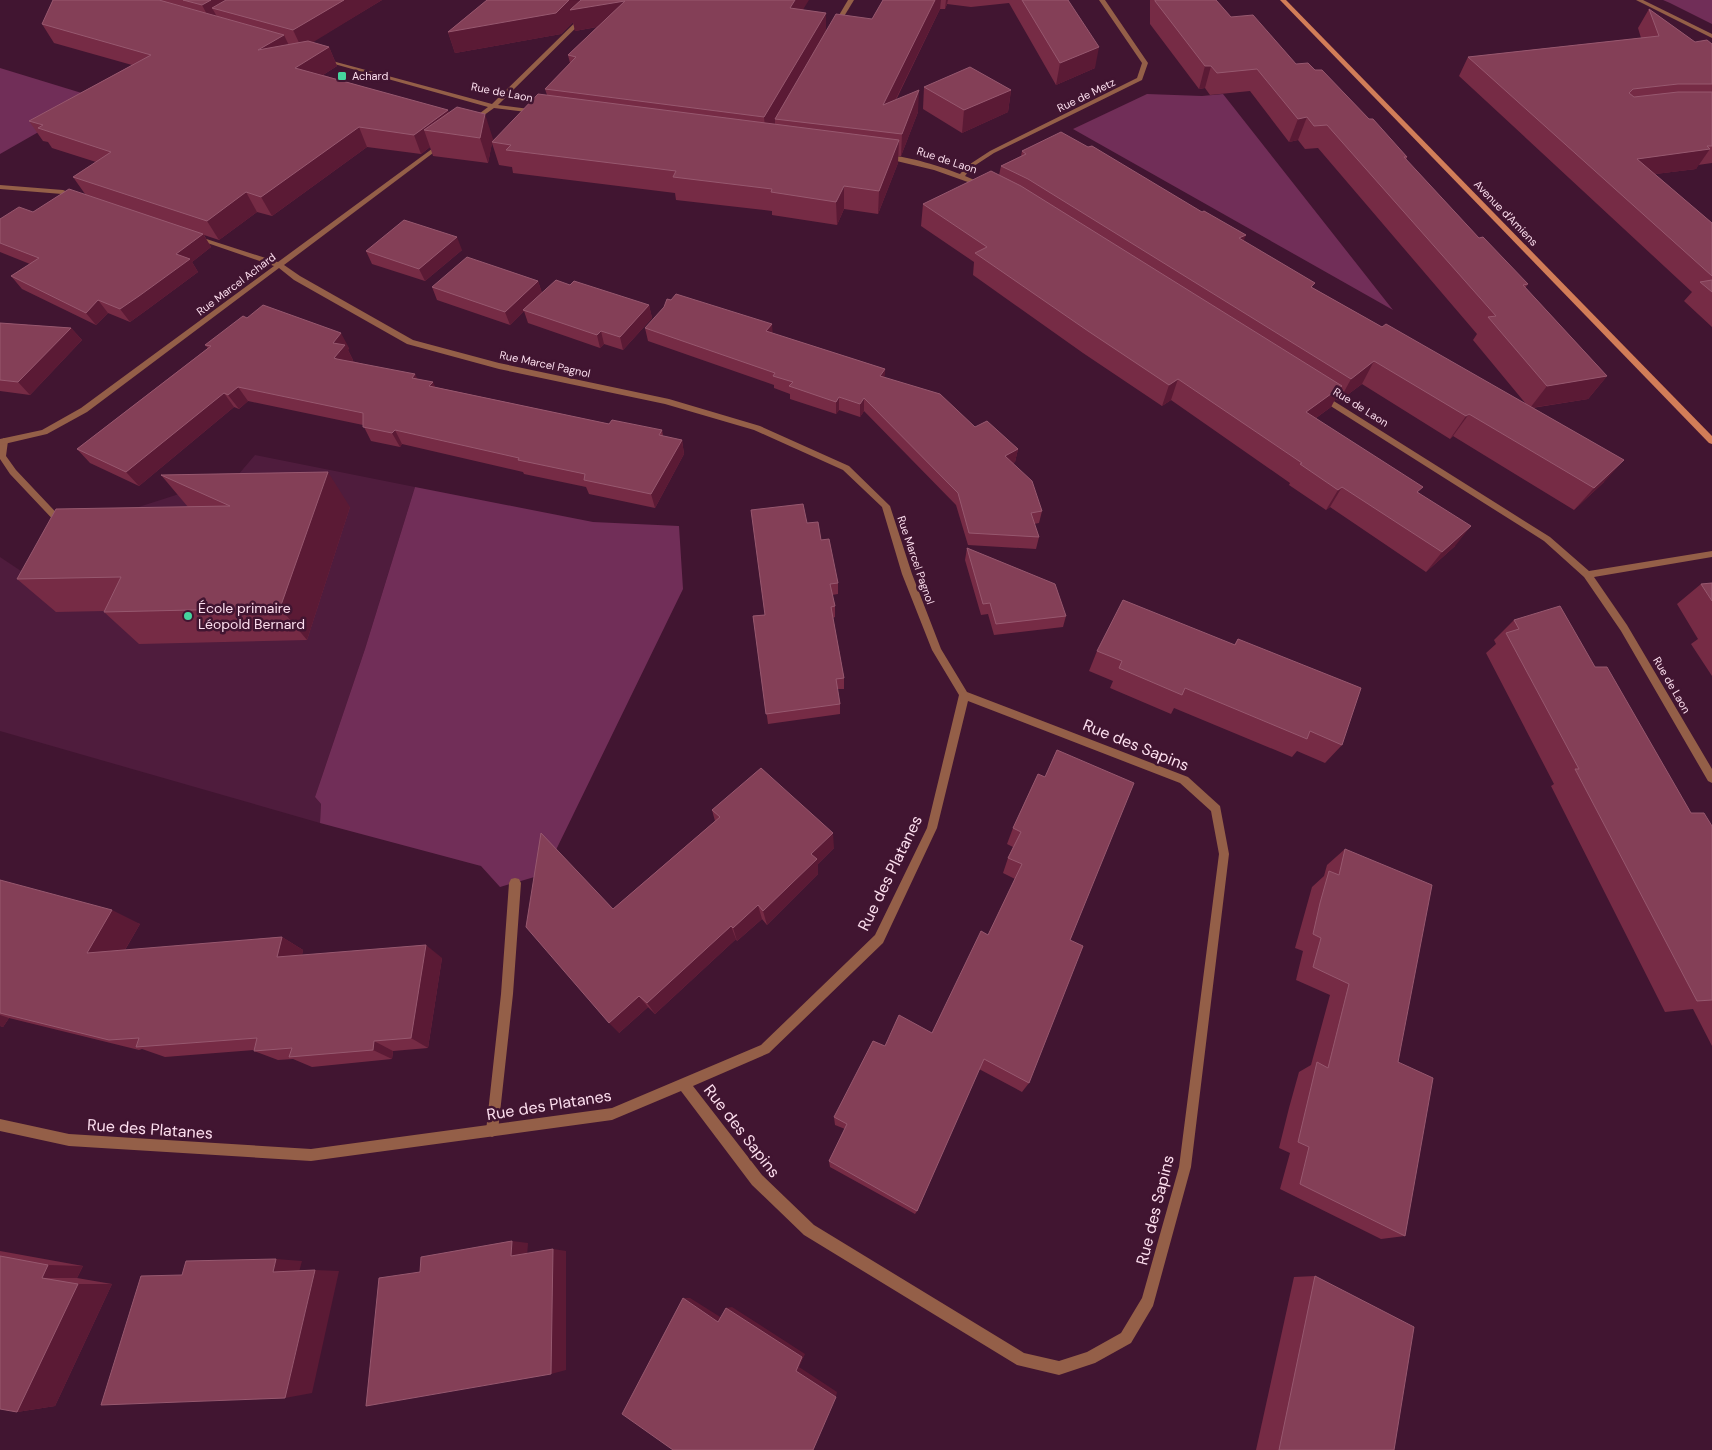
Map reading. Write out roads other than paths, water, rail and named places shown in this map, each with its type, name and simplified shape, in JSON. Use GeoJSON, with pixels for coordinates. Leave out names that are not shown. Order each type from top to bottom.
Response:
{"type":"FeatureCollection","features":[{"type":"Feature","properties":{"kind":"main road","name":"Avenue d'Amiens"},"geometry":{"type":"LineString","coordinates":[[1284,0],[1712,441]]}},
{"type":"Feature","properties":{"kind":"street"},"geometry":{"type":"LineString","coordinates":[[466,126],[493,106],[600,0]]}},
{"type":"Feature","properties":{"kind":"street"},"geometry":{"type":"LineString","coordinates":[[831,34],[851,0]]}},
{"type":"Feature","properties":{"kind":"street","name":"Rue de Metz"},"geometry":{"type":"LineString","coordinates":[[962,176],[969,167],[992,152],[1140,79],[1145,63],[1102,0]]}},
{"type":"Feature","properties":{"kind":"street"},"geometry":{"type":"LineString","coordinates":[[1640,0],[1712,36]]}},
{"type":"Feature","properties":{"kind":"street","name":"Rue de Laon"},"geometry":{"type":"LineString","coordinates":[[315,58],[493,106],[541,112]]}},
{"type":"Feature","properties":{"kind":"street","name":"Rue Marcel Achard"},"geometry":{"type":"LineString","coordinates":[[2,442],[44,432],[84,410],[450,138]]}},
{"type":"Feature","properties":{"kind":"street","name":"Rue de Laon"},"geometry":{"type":"LineString","coordinates":[[877,156],[917,163],[962,176],[991,190]]}},
{"type":"Feature","properties":{"kind":"street"},"geometry":{"type":"LineString","coordinates":[[0,187],[63,192],[82,198]]}},
{"type":"Feature","properties":{"kind":"street","name":"Rue Marcel Pagnol"},"geometry":{"type":"LineString","coordinates":[[185,233],[279,265],[297,278],[410,342],[499,366],[666,401],[757,428],[846,468],[886,506],[907,574],[937,650],[964,695]]}},
{"type":"Feature","properties":{"kind":"street","name":"Rue de Laon"},"geometry":{"type":"LineString","coordinates":[[1313,391],[1547,540],[1587,575],[1624,628],[1712,778]]}},
{"type":"Feature","properties":{"kind":"street"},"geometry":{"type":"LineString","coordinates":[[2,442],[2,456],[13,472],[65,527],[61,534]]}},
{"type":"Feature","properties":{"kind":"street"},"geometry":{"type":"LineString","coordinates":[[1587,575],[1712,554]]}},
{"type":"Feature","properties":{"kind":"street","name":"Rue des Sapins"},"geometry":{"type":"LineString","coordinates":[[683,1083],[757,1180],[809,1230],[1022,1360],[1059,1368],[1090,1358],[1126,1338],[1148,1302],[1185,1167],[1224,854],[1216,809],[1184,780],[964,695]]}},
{"type":"Feature","properties":{"kind":"street","name":"Rue des Platanes"},"geometry":{"type":"LineString","coordinates":[[0,1125],[69,1140],[311,1155],[612,1114],[765,1049],[879,939],[932,828],[964,695]]}},
{"type":"Feature","properties":{"kind":"street"},"geometry":{"type":"LineString","coordinates":[[492,1131],[507,994],[515,883]]}},
{"type":"Feature","properties":{"kind":"place","name":"Achard"},"geometry":{"type":"Point","coordinates":[342,76]}},
{"type":"Feature","properties":{"kind":"place","name":"École primaire Léopold Bernard"},"geometry":{"type":"Point","coordinates":[188,616]}}]}
